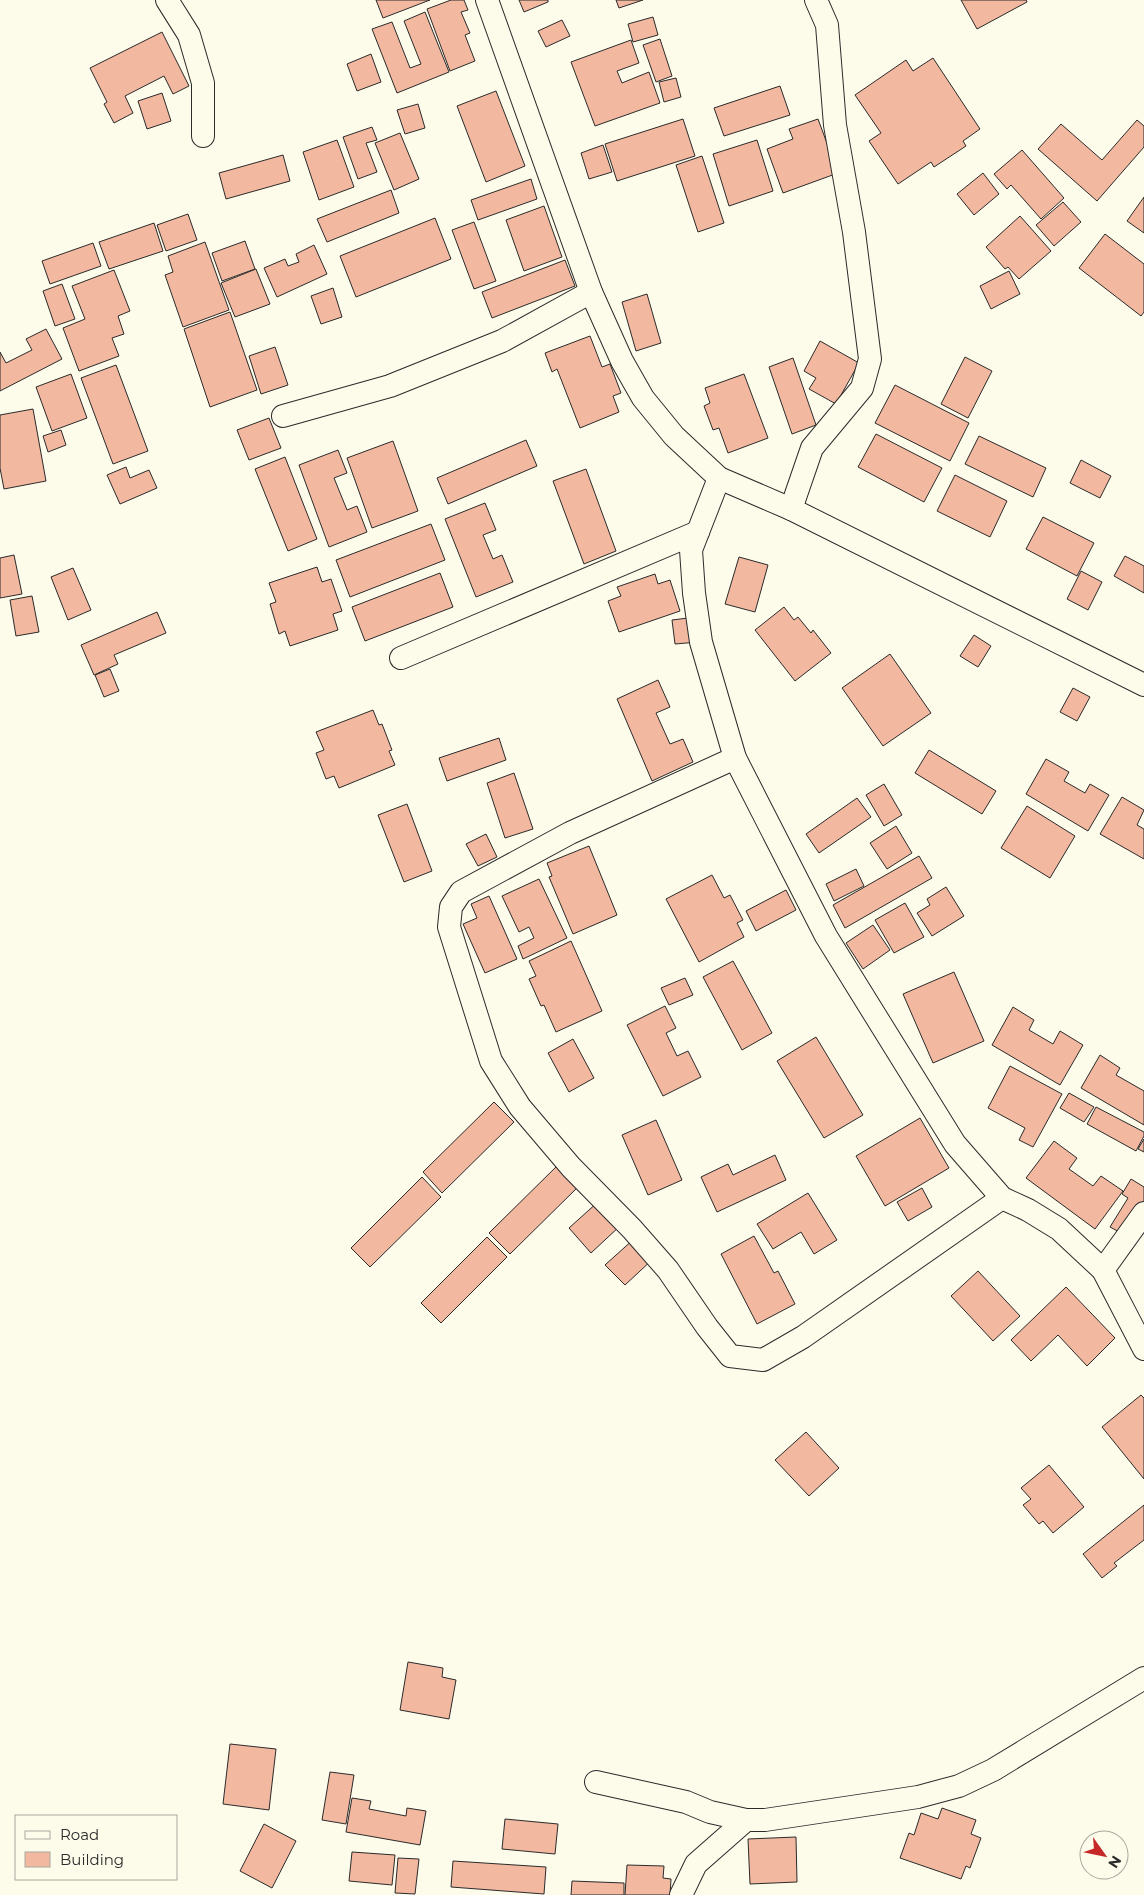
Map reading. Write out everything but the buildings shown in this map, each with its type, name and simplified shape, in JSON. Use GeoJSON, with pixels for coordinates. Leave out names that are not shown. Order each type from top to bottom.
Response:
{"type":"FeatureCollection","features":[{"type":"Feature","properties":{"kind":"street"},"geometry":{"type":"LineString","coordinates":[[167,0],[189,35],[203,83],[203,136]]}},
{"type":"Feature","properties":{"kind":"street"},"geometry":{"type":"LineString","coordinates":[[487,0],[591,292],[622,361],[643,398],[674,436],[720,478],[792,508],[1144,685]]}},
{"type":"Feature","properties":{"kind":"street"},"geometry":{"type":"LineString","coordinates":[[792,508],[812,448],[862,388],[870,359],[854,232],[836,125],[827,25],[816,0]]}},
{"type":"Feature","properties":{"kind":"street"},"geometry":{"type":"LineString","coordinates":[[283,416],[390,386],[485,348],[502,341],[591,292]]}},
{"type":"Feature","properties":{"kind":"street"},"geometry":{"type":"LineString","coordinates":[[720,478],[691,550],[694,593],[701,642],[735,758],[826,936],[955,1144],[1002,1198],[1028,1210],[1059,1229],[1103,1270],[1144,1349]]}},
{"type":"Feature","properties":{"kind":"street"},"geometry":{"type":"LineString","coordinates":[[401,658],[698,532]]}},
{"type":"Feature","properties":{"kind":"street"},"geometry":{"type":"LineString","coordinates":[[735,758],[570,833],[461,892],[451,907],[448,926],[491,1060],[520,1107],[570,1167],[632,1229],[668,1270],[707,1327],[730,1356],[763,1360],[803,1337],[1002,1198]]}},
{"type":"Feature","properties":{"kind":"street"},"geometry":{"type":"LineString","coordinates":[[1103,1270],[1144,1213]]}},
{"type":"Feature","properties":{"kind":"street"},"geometry":{"type":"LineString","coordinates":[[596,1782],[686,1802],[710,1812],[746,1820],[765,1820],[918,1797],[959,1786],[993,1770],[1144,1678]]}},
{"type":"Feature","properties":{"kind":"street"},"geometry":{"type":"LineString","coordinates":[[681,1895],[696,1864],[746,1820]]}}]}
